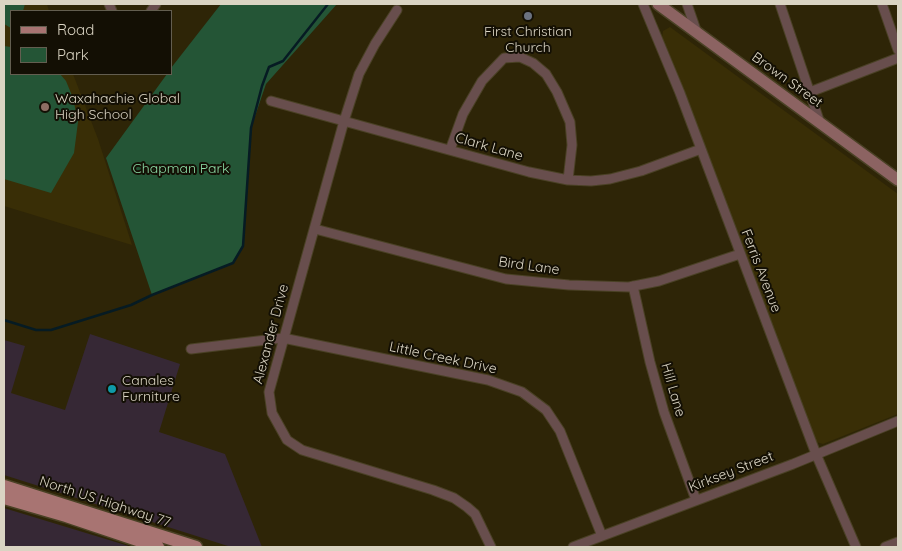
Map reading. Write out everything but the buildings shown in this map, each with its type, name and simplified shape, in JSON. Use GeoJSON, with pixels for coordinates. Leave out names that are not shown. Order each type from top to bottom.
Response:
{"type":"FeatureCollection","features":[{"type":"Feature","properties":{"kind":"main road","name":"Brown Street"},"geometry":{"type":"LineString","coordinates":[[658,4],[898,180]]}},
{"type":"Feature","properties":{"kind":"main road","name":"North US Highway 77"},"geometry":{"type":"LineString","coordinates":[[4,486],[196,547]]}},
{"type":"Feature","properties":{"kind":"main road","name":"North US Highway 77"},"geometry":{"type":"LineString","coordinates":[[4,498],[66,516],[158,547]]}},
{"type":"Feature","properties":{"kind":"street","name":"Ferris Avenue"},"geometry":{"type":"LineString","coordinates":[[643,4],[701,149],[816,454],[856,547]]}},
{"type":"Feature","properties":{"kind":"street"},"geometry":{"type":"LineString","coordinates":[[687,4],[697,33]]}},
{"type":"Feature","properties":{"kind":"street"},"geometry":{"type":"LineString","coordinates":[[780,4],[820,123]]}},
{"type":"Feature","properties":{"kind":"street"},"geometry":{"type":"LineString","coordinates":[[882,4],[898,50]]}},
{"type":"Feature","properties":{"kind":"street","name":"Alexander Drive"},"geometry":{"type":"LineString","coordinates":[[397,10],[362,68],[344,121],[269,392],[272,413],[287,440],[302,450],[322,458],[433,490],[454,498],[475,514],[490,547]]}},
{"type":"Feature","properties":{"kind":"street"},"geometry":{"type":"LineString","coordinates":[[450,150],[463,114],[482,82],[504,58],[520,57],[546,74],[558,92],[570,122],[572,145],[568,180]]}},
{"type":"Feature","properties":{"kind":"street"},"geometry":{"type":"LineString","coordinates":[[810,92],[898,58]]}},
{"type":"Feature","properties":{"kind":"street","name":"Clark Lane"},"geometry":{"type":"LineString","coordinates":[[271,101],[529,172],[568,180],[591,181],[633,173],[701,149]]}},
{"type":"Feature","properties":{"kind":"street","name":"Bird Lane"},"geometry":{"type":"LineString","coordinates":[[315,229],[506,279],[569,285],[633,286],[659,281],[740,254]]}},
{"type":"Feature","properties":{"kind":"street","name":"Hill Lane"},"geometry":{"type":"LineString","coordinates":[[633,286],[650,362],[664,412],[696,500]]}},
{"type":"Feature","properties":{"kind":"street","name":"Little Creek Drive"},"geometry":{"type":"LineString","coordinates":[[191,349],[283,338],[488,380],[522,392],[546,410],[560,431],[602,536]]}},
{"type":"Feature","properties":{"kind":"street","name":"Kirksey Street"},"geometry":{"type":"LineString","coordinates":[[573,547],[898,421]]}},
{"type":"Feature","properties":{"kind":"street"},"geometry":{"type":"LineString","coordinates":[[885,547],[898,542]]}},
{"type":"Feature","properties":{"kind":"shaded area","name":"Waxahachie Global High School"},"geometry":{"type":"Polygon","coordinates":[[[4,4],[47,4],[49,10],[10,10],[10,75],[73,75],[98,139],[132,245],[4,206],[4,4]]]}},
{"type":"Feature","properties":{"kind":"shaded area"},"geometry":{"type":"Polygon","coordinates":[[[670,27],[898,194],[898,414],[823,444],[816,442],[662,38],[663,31],[670,27]]]}},
{"type":"Feature","properties":{"kind":"shaded area"},"geometry":{"type":"Polygon","coordinates":[[[90,334],[180,364],[159,432],[225,454],[262,547],[231,547],[4,475],[4,340],[25,346],[11,393],[65,410],[90,334]]]}},
{"type":"Feature","properties":{"kind":"shaded area"},"geometry":{"type":"Polygon","coordinates":[[[4,508],[132,547],[4,547],[4,508]]]}},
{"type":"Feature","properties":{"kind":"green space"},"geometry":{"type":"Polygon","coordinates":[[[4,4],[25,4],[23,10],[10,10],[10,27],[4,24],[4,4]]]}},
{"type":"Feature","properties":{"kind":"green space","name":"Chapman Park"},"geometry":{"type":"Polygon","coordinates":[[[221,4],[337,4],[266,84],[251,128],[243,246],[233,263],[152,295],[106,158],[166,75],[172,75],[172,67],[221,4]]]}},
{"type":"Feature","properties":{"kind":"green space"},"geometry":{"type":"Polygon","coordinates":[[[4,46],[10,47],[10,75],[61,75],[66,81],[73,98],[78,122],[74,153],[51,193],[4,179],[4,46]]]}},
{"type":"Feature","properties":{"kind":"waterway"},"geometry":{"type":"LineString","coordinates":[[4,320],[36,330],[51,330],[131,305],[233,263],[243,246],[251,128],[262,86],[269,67],[283,61],[328,4]]}},
{"type":"Feature","properties":{"kind":"place","name":"First Christian Church"},"geometry":{"type":"Point","coordinates":[528,16]}},
{"type":"Feature","properties":{"kind":"place","name":"Waxahachie Global High School"},"geometry":{"type":"Point","coordinates":[45,107]}},
{"type":"Feature","properties":{"kind":"place","name":"Canales Furniture"},"geometry":{"type":"Point","coordinates":[112,389]}}]}
